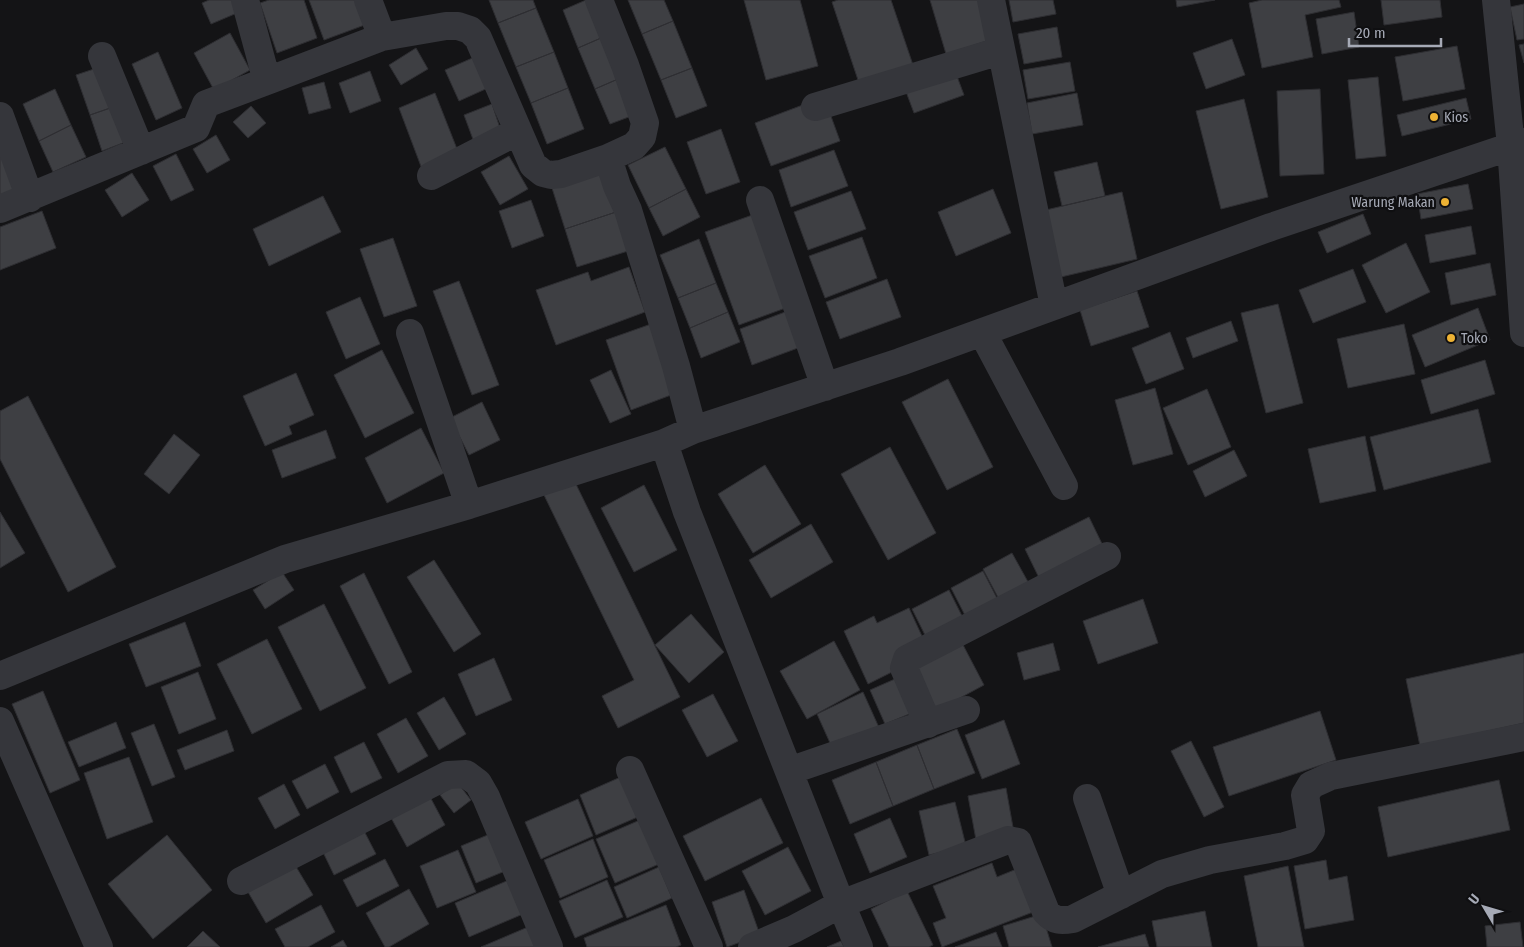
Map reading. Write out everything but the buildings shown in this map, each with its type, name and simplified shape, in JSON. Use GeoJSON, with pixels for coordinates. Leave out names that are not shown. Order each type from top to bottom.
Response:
{"type":"FeatureCollection","features":[{"type":"Feature","properties":{"kind":"street"},"geometry":{"type":"LineString","coordinates":[[245,0],[268,81]]}},
{"type":"Feature","properties":{"kind":"street"},"geometry":{"type":"LineString","coordinates":[[368,0],[382,37]]}},
{"type":"Feature","properties":{"kind":"street"},"geometry":{"type":"LineString","coordinates":[[0,209],[196,128],[206,104],[382,37],[446,26],[458,26],[470,30],[478,38],[533,165],[543,173],[551,175],[561,174],[608,158],[634,146],[642,137],[646,123],[599,0]]}},
{"type":"Feature","properties":{"kind":"street"},"geometry":{"type":"LineString","coordinates":[[991,0],[1000,52],[1054,306]]}},
{"type":"Feature","properties":{"kind":"street"},"geometry":{"type":"LineString","coordinates":[[1496,0],[1517,144],[1524,333]]}},
{"type":"Feature","properties":{"kind":"street"},"geometry":{"type":"LineString","coordinates":[[815,107],[1000,52]]}},
{"type":"Feature","properties":{"kind":"street"},"geometry":{"type":"LineString","coordinates":[[102,56],[141,151]]}},
{"type":"Feature","properties":{"kind":"street"},"geometry":{"type":"LineString","coordinates":[[0,116],[30,198]]}},
{"type":"Feature","properties":{"kind":"street"},"geometry":{"type":"LineString","coordinates":[[431,176],[518,131]]}},
{"type":"Feature","properties":{"kind":"street"},"geometry":{"type":"LineString","coordinates":[[0,676],[285,559],[469,505],[664,443],[693,430],[900,362],[1271,227],[1517,144]]}},
{"type":"Feature","properties":{"kind":"street"},"geometry":{"type":"LineString","coordinates":[[608,158],[617,186],[628,210],[676,366],[693,430]]}},
{"type":"Feature","properties":{"kind":"street"},"geometry":{"type":"LineString","coordinates":[[760,200],[825,387]]}},
{"type":"Feature","properties":{"kind":"street"},"geometry":{"type":"LineString","coordinates":[[982,332],[1064,486]]}},
{"type":"Feature","properties":{"kind":"street"},"geometry":{"type":"LineString","coordinates":[[410,333],[469,505]]}},
{"type":"Feature","properties":{"kind":"street"},"geometry":{"type":"LineString","coordinates":[[664,443],[687,512],[859,947]]}},
{"type":"Feature","properties":{"kind":"street"},"geometry":{"type":"LineString","coordinates":[[928,724],[904,668],[907,659],[1107,556]]}},
{"type":"Feature","properties":{"kind":"street"},"geometry":{"type":"LineString","coordinates":[[789,771],[966,710]]}},
{"type":"Feature","properties":{"kind":"street"},"geometry":{"type":"LineString","coordinates":[[0,721],[99,947]]}},
{"type":"Feature","properties":{"kind":"street"},"geometry":{"type":"LineString","coordinates":[[752,947],[794,929],[841,904],[1008,840],[1018,842],[1046,912],[1051,918],[1061,921],[1072,919],[1162,874],[1210,860],[1285,846],[1305,840],[1311,830],[1305,795],[1311,785],[1331,776],[1524,737]]}},
{"type":"Feature","properties":{"kind":"street"},"geometry":{"type":"LineString","coordinates":[[630,770],[710,947]]}},
{"type":"Feature","properties":{"kind":"street"},"geometry":{"type":"LineString","coordinates":[[241,881],[448,775],[466,774],[478,783],[486,797],[549,947]]}},
{"type":"Feature","properties":{"kind":"street"},"geometry":{"type":"LineString","coordinates":[[1088,798],[1121,895]]}},
{"type":"Feature","properties":{"kind":"place","name":"Kios"},"geometry":{"type":"Point","coordinates":[1434,117]}},
{"type":"Feature","properties":{"kind":"place","name":"Warung Makan"},"geometry":{"type":"Point","coordinates":[1445,202]}},
{"type":"Feature","properties":{"kind":"place","name":"Toko"},"geometry":{"type":"Point","coordinates":[1451,338]}}]}
